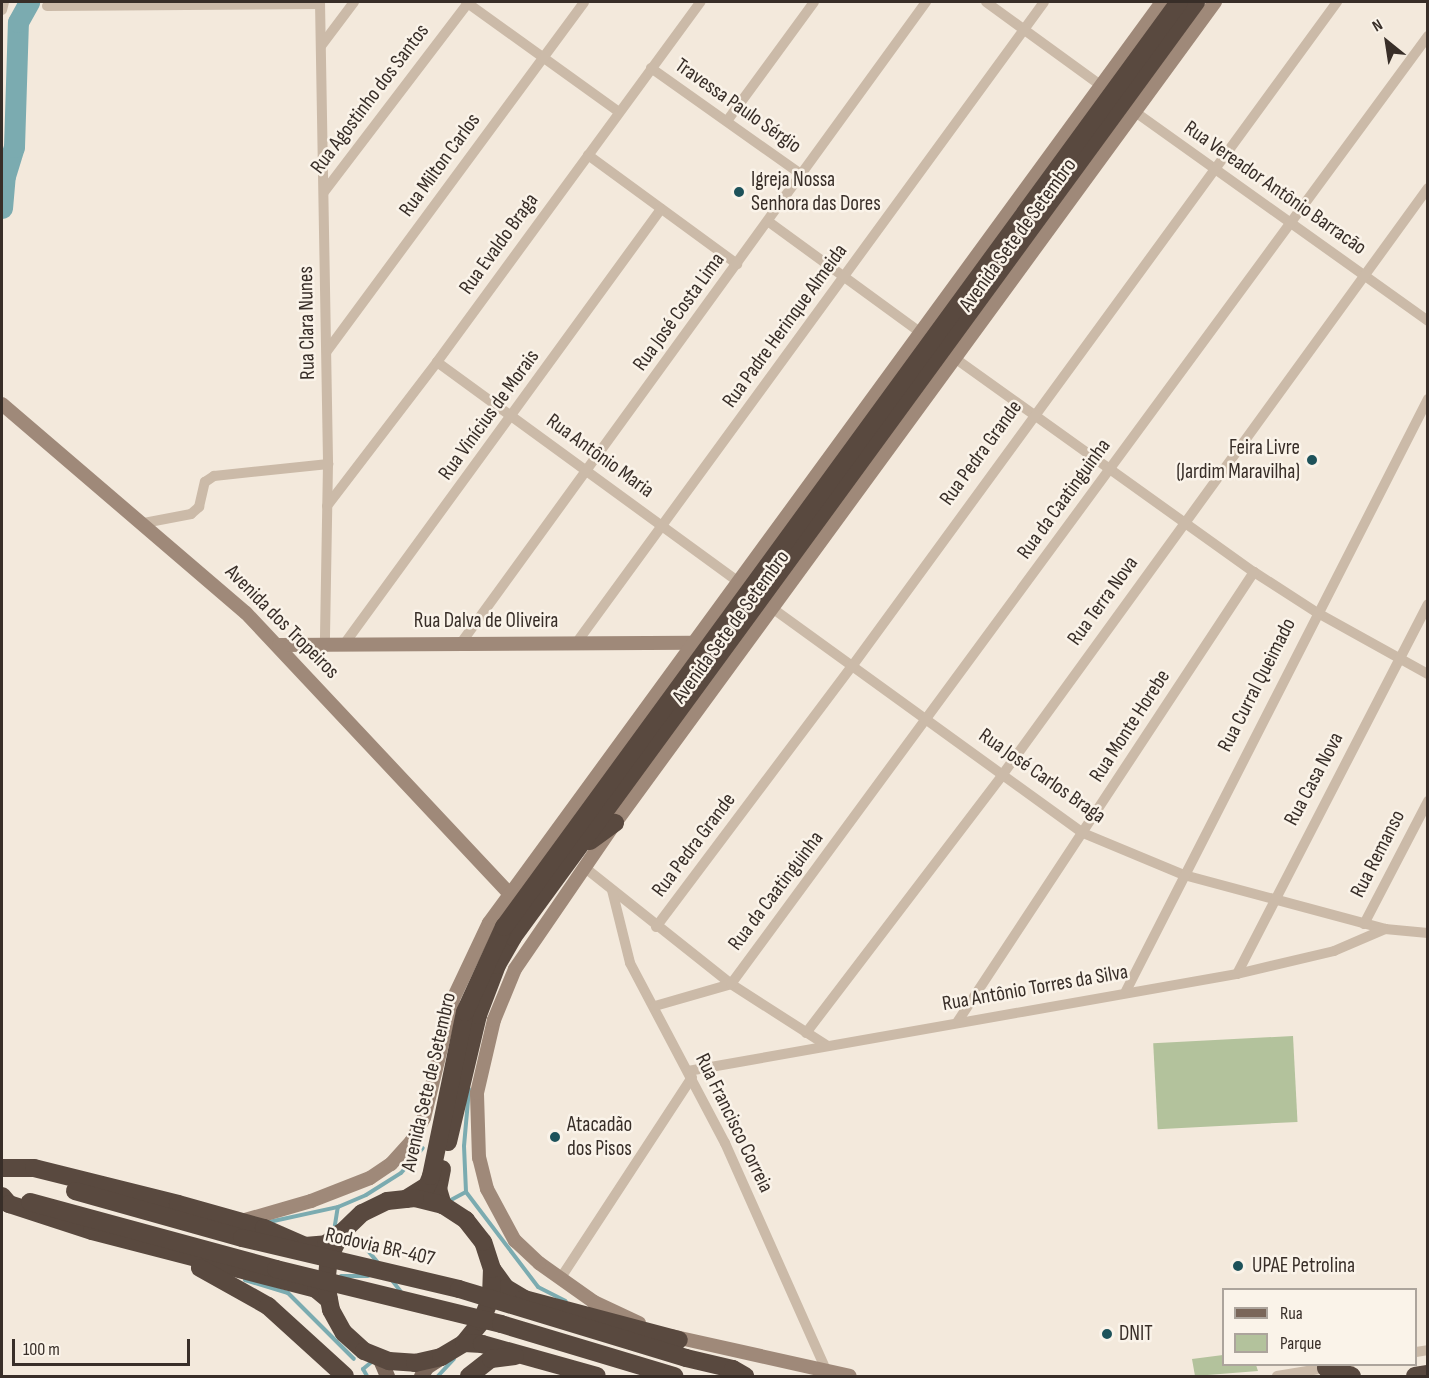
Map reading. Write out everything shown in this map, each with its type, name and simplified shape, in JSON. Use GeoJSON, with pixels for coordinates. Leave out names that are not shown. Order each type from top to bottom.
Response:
{"type":"FeatureCollection","features":[{"type":"Feature","properties":{"kind":"highway","name":"Avenida Sete de Setembro"},"geometry":{"type":"LineString","coordinates":[[406,1199],[428,1186],[456,1047],[476,983],[504,927],[669,689],[1117,98],[1196,2]]}},
{"type":"Feature","properties":{"kind":"highway","name":"Avenida Sete de Setembro"},"geometry":{"type":"LineString","coordinates":[[443,1204],[438,1189],[478,1015],[497,965],[513,937],[1117,98],[1171,4]]}},
{"type":"Feature","properties":{"kind":"highway"},"geometry":{"type":"LineString","coordinates":[[1150,18],[1171,4]]}},
{"type":"Feature","properties":{"kind":"highway"},"geometry":{"type":"LineString","coordinates":[[576,850],[615,823]]}},
{"type":"Feature","properties":{"kind":"highway"},"geometry":{"type":"LineString","coordinates":[[474,952],[476,983]]}},
{"type":"Feature","properties":{"kind":"highway"},"geometry":{"type":"LineString","coordinates":[[2,1169],[34,1168],[238,1222],[305,1246],[326,1244],[362,1213],[387,1201],[406,1199],[443,1204],[466,1220],[478,1235],[492,1269],[506,1288],[524,1299],[679,1340]]}},
{"type":"Feature","properties":{"kind":"highway","name":"Rodovia BR-407"},"geometry":{"type":"LineString","coordinates":[[2,1169],[231,1235],[459,1289],[686,1358],[733,1369],[746,1377]]}},
{"type":"Feature","properties":{"kind":"highway"},"geometry":{"type":"LineString","coordinates":[[2,1196],[276,1269],[501,1324],[674,1377]]}},
{"type":"Feature","properties":{"kind":"highway"},"geometry":{"type":"LineString","coordinates":[[2,1196],[9,1204],[158,1248],[316,1289],[329,1300]]}},
{"type":"Feature","properties":{"kind":"highway"},"geometry":{"type":"LineString","coordinates":[[342,1232],[329,1257],[326,1284],[329,1300],[344,1333],[364,1351],[379,1357],[415,1363],[441,1357],[464,1343],[481,1322],[491,1297],[492,1269]]}},
{"type":"Feature","properties":{"kind":"highway"},"geometry":{"type":"LineString","coordinates":[[158,1248],[231,1282],[268,1306],[345,1377]]}},
{"type":"Feature","properties":{"kind":"highway"},"geometry":{"type":"LineString","coordinates":[[464,1343],[597,1377]]}},
{"type":"Feature","properties":{"kind":"highway"},"geometry":{"type":"LineString","coordinates":[[469,1377],[491,1359],[522,1356]]}},
{"type":"Feature","properties":{"kind":"highway"},"geometry":{"type":"LineString","coordinates":[[1326,1368],[1352,1377]]}},
{"type":"Feature","properties":{"kind":"highway"},"geometry":{"type":"LineString","coordinates":[[1415,1377],[1428,1374]]}},
{"type":"Feature","properties":{"kind":"main road","name":"Avenida Sete de Setembro"},"geometry":{"type":"LineString","coordinates":[[238,1222],[311,1201],[370,1178],[391,1164],[411,1142],[424,1118],[453,999],[474,952],[510,894],[669,689],[694,643],[920,332],[1117,98],[1215,2]]}},
{"type":"Feature","properties":{"kind":"main road","name":"Avenida Sete de Setembro"},"geometry":{"type":"LineString","coordinates":[[850,1377],[679,1340],[594,1302],[560,1280],[515,1241],[498,1213],[479,1158],[477,1093],[494,1020],[515,969],[615,823],[956,359],[1117,98],[1150,18]]}},
{"type":"Feature","properties":{"kind":"main road","name":"Avenida dos Tropeiros"},"geometry":{"type":"LineString","coordinates":[[2,404],[144,523],[279,645],[510,894]]}},
{"type":"Feature","properties":{"kind":"main road","name":"Rua Dalva de Oliveira"},"geometry":{"type":"LineString","coordinates":[[279,645],[694,643]]}},
{"type":"Feature","properties":{"kind":"main road"},"geometry":{"type":"LineString","coordinates":[[379,1357],[387,1377]]}},
{"type":"Feature","properties":{"kind":"main road"},"geometry":{"type":"LineString","coordinates":[[422,1377],[426,1367],[441,1357]]}},
{"type":"Feature","properties":{"kind":"street"},"geometry":{"type":"LineString","coordinates":[[2,10],[4,2]]}},
{"type":"Feature","properties":{"kind":"street"},"geometry":{"type":"LineString","coordinates":[[47,6],[225,2],[320,3]]}},
{"type":"Feature","properties":{"kind":"street"},"geometry":{"type":"LineString","coordinates":[[321,46],[354,2]]}},
{"type":"Feature","properties":{"kind":"street"},"geometry":{"type":"LineString","coordinates":[[468,2],[620,112]]}},
{"type":"Feature","properties":{"kind":"street","name":"Rua Agostinho dos Santos"},"geometry":{"type":"LineString","coordinates":[[324,192],[468,2]]}},
{"type":"Feature","properties":{"kind":"street","name":"Rua Milton Carlos"},"geometry":{"type":"LineString","coordinates":[[327,351],[584,2]]}},
{"type":"Feature","properties":{"kind":"street","name":"Rua Evaldo Braga"},"geometry":{"type":"LineString","coordinates":[[327,506],[437,362],[700,2]]}},
{"type":"Feature","properties":{"kind":"street"},"geometry":{"type":"LineString","coordinates":[[727,121],[814,2]]}},
{"type":"Feature","properties":{"kind":"street","name":"Rua José Costa Lima"},"geometry":{"type":"LineString","coordinates":[[460,643],[769,222],[926,2]]}},
{"type":"Feature","properties":{"kind":"street","name":"Rua Vereador Antônio Barracão"},"geometry":{"type":"LineString","coordinates":[[986,2],[1428,321]]}},
{"type":"Feature","properties":{"kind":"street","name":"Rua Padre Herinque Almeida"},"geometry":{"type":"LineString","coordinates":[[577,642],[1044,2]]}},
{"type":"Feature","properties":{"kind":"street","name":"Rua Pedra Grande"},"geometry":{"type":"LineString","coordinates":[[656,927],[853,665],[1213,167],[1337,2]]}},
{"type":"Feature","properties":{"kind":"street","name":"Rua Clara Nunes"},"geometry":{"type":"LineString","coordinates":[[320,3],[328,464],[325,644]]}},
{"type":"Feature","properties":{"kind":"street","name":"Rua da Caatinguinha"},"geometry":{"type":"LineString","coordinates":[[731,984],[1428,36]]}},
{"type":"Feature","properties":{"kind":"street","name":"Travessa Paulo Sérgio"},"geometry":{"type":"LineString","coordinates":[[651,68],[802,175]]}},
{"type":"Feature","properties":{"kind":"street"},"geometry":{"type":"LineString","coordinates":[[588,155],[738,264]]}},
{"type":"Feature","properties":{"kind":"street","name":"Rua Terra Nova"},"geometry":{"type":"LineString","coordinates":[[806,1033],[1003,774],[1183,522],[1428,188]]}},
{"type":"Feature","properties":{"kind":"street","name":"Rua Vinícius de Morais"},"geometry":{"type":"LineString","coordinates":[[345,643],[513,417],[661,209]]}},
{"type":"Feature","properties":{"kind":"street"},"geometry":{"type":"LineString","coordinates":[[769,222],[920,332]]}},
{"type":"Feature","properties":{"kind":"street"},"geometry":{"type":"LineString","coordinates":[[956,359],[1254,572],[1316,612],[1428,674]]}},
{"type":"Feature","properties":{"kind":"street","name":"Rua Antônio Maria"},"geometry":{"type":"LineString","coordinates":[[437,362],[739,582]]}},
{"type":"Feature","properties":{"kind":"street","name":"Rua Curral Queimado"},"geometry":{"type":"LineString","coordinates":[[1125,991],[1316,612],[1428,399]]}},
{"type":"Feature","properties":{"kind":"street"},"geometry":{"type":"LineString","coordinates":[[144,523],[191,514],[199,507],[205,482],[214,476],[328,464]]}},
{"type":"Feature","properties":{"kind":"street","name":"Rua Monte Horebe"},"geometry":{"type":"LineString","coordinates":[[958,1021],[1254,572]]}},
{"type":"Feature","properties":{"kind":"street","name":"Rua Casa Nova"},"geometry":{"type":"LineString","coordinates":[[1237,974],[1273,900],[1428,604]]}},
{"type":"Feature","properties":{"kind":"street","name":"Rua José Carlos Braga"},"geometry":{"type":"LineString","coordinates":[[772,608],[1083,833],[1184,875],[1385,929],[1428,933]]}},
{"type":"Feature","properties":{"kind":"street","name":"Rua Remanso"},"geometry":{"type":"LineString","coordinates":[[1364,924],[1428,801]]}},
{"type":"Feature","properties":{"kind":"street"},"geometry":{"type":"LineString","coordinates":[[584,867],[656,927],[731,984],[826,1045]]}},
{"type":"Feature","properties":{"kind":"street","name":"Rua Francisco Correia"},"geometry":{"type":"LineString","coordinates":[[612,890],[624,947],[690,1074],[827,1372]]}},
{"type":"Feature","properties":{"kind":"street","name":"Rua Antônio Torres da Silva"},"geometry":{"type":"LineString","coordinates":[[690,1074],[826,1045],[1125,991],[1237,974],[1334,951],[1385,929]]}},
{"type":"Feature","properties":{"kind":"street"},"geometry":{"type":"LineString","coordinates":[[655,1006],[731,984]]}},
{"type":"Feature","properties":{"kind":"street"},"geometry":{"type":"LineString","coordinates":[[560,1280],[690,1074]]}},
{"type":"Feature","properties":{"kind":"street"},"geometry":{"type":"LineString","coordinates":[[1277,1377],[1342,1366]]}},
{"type":"Feature","properties":{"kind":"green space"},"geometry":{"type":"Polygon","coordinates":[[[1293,1036],[1298,1122],[1158,1129],[1153,1043],[1293,1036]]]}},
{"type":"Feature","properties":{"kind":"green space"},"geometry":{"type":"Polygon","coordinates":[[[1222,1355],[1222,1366],[1256,1366],[1258,1371],[1195,1376],[1192,1359],[1222,1355]]]}},
{"type":"Feature","properties":{"kind":"waterway"},"geometry":{"type":"LineString","coordinates":[[2,208],[5,176],[14,147],[18,22],[29,2]]}},
{"type":"Feature","properties":{"kind":"waterway"},"geometry":{"type":"LineString","coordinates":[[469,1089],[464,1146],[466,1192],[538,1287],[566,1301]]}},
{"type":"Feature","properties":{"kind":"waterway"},"geometry":{"type":"LineString","coordinates":[[269,1222],[338,1207],[366,1195],[401,1173],[423,1148]]}},
{"type":"Feature","properties":{"kind":"waterway"},"geometry":{"type":"LineString","coordinates":[[449,1201],[466,1192]]}},
{"type":"Feature","properties":{"kind":"waterway"},"geometry":{"type":"LineString","coordinates":[[334,1231],[338,1207]]}},
{"type":"Feature","properties":{"kind":"waterway"},"geometry":{"type":"LineString","coordinates":[[357,1237],[377,1262]]}},
{"type":"Feature","properties":{"kind":"waterway"},"geometry":{"type":"LineString","coordinates":[[341,1276],[368,1276]]}},
{"type":"Feature","properties":{"kind":"waterway"},"geometry":{"type":"LineString","coordinates":[[391,1279],[401,1292]]}},
{"type":"Feature","properties":{"kind":"waterway"},"geometry":{"type":"LineString","coordinates":[[245,1280],[288,1293],[354,1359]]}},
{"type":"Feature","properties":{"kind":"waterway"},"geometry":{"type":"LineString","coordinates":[[438,1376],[454,1359]]}},
{"type":"Feature","properties":{"kind":"waterway"},"geometry":{"type":"LineString","coordinates":[[367,1376],[363,1369],[373,1361]]}},
{"type":"Feature","properties":{"kind":"place","name":"Igreja Nossa Senhora das Dores"},"geometry":{"type":"Point","coordinates":[739,192]}},
{"type":"Feature","properties":{"kind":"place","name":"Feira Livre (Jardim Maravilha)"},"geometry":{"type":"Point","coordinates":[1312,460]}},
{"type":"Feature","properties":{"kind":"place","name":"Atacadão dos Pisos"},"geometry":{"type":"Point","coordinates":[555,1137]}},
{"type":"Feature","properties":{"kind":"place","name":"UPAE Petrolina"},"geometry":{"type":"Point","coordinates":[1238,1266]}},
{"type":"Feature","properties":{"kind":"place","name":"DNIT"},"geometry":{"type":"Point","coordinates":[1107,1334]}}]}
